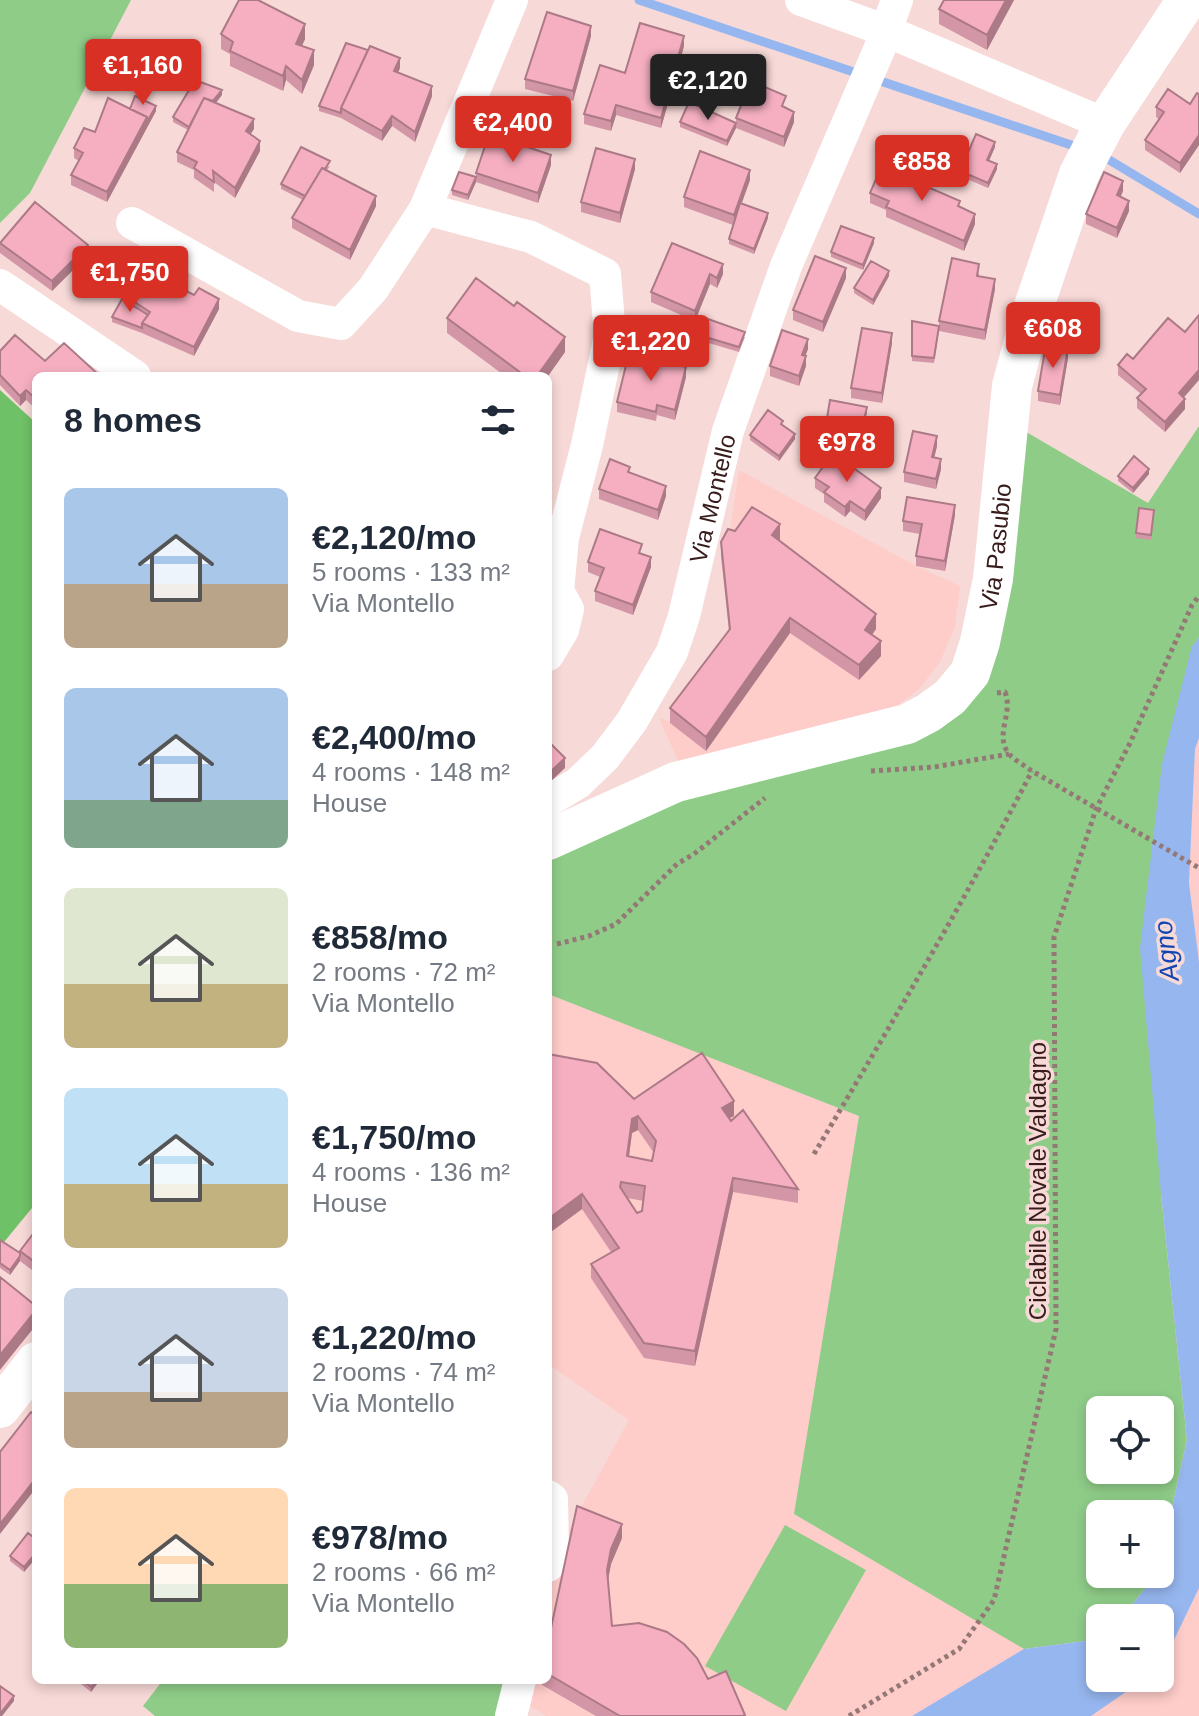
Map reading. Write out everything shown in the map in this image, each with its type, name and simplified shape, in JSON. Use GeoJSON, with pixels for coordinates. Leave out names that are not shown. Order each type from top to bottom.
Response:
{"type":"FeatureCollection","features":[{"type":"Feature","properties":{"kind":"main road","name":"Via Pasubio"},"geometry":{"type":"LineString","coordinates":[[552,838],[676,782],[907,724],[950,697],[970,673],[993,579],[1012,386],[1032,312],[1093,146],[1187,0]]}},
{"type":"Feature","properties":{"kind":"main road"},"geometry":{"type":"LineString","coordinates":[[0,1408],[32,1367]]}},
{"type":"Feature","properties":{"kind":"street"},"geometry":{"type":"LineString","coordinates":[[132,223],[298,316],[341,324],[373,289],[425,209],[512,0]]}},
{"type":"Feature","properties":{"kind":"street"},"geometry":{"type":"LineString","coordinates":[[801,0],[1093,146]]}},
{"type":"Feature","properties":{"kind":"street","name":"Via Montello"},"geometry":{"type":"LineString","coordinates":[[552,799],[578,783],[605,757],[632,721],[672,652],[684,616],[728,431],[786,266],[897,0]]}},
{"type":"Feature","properties":{"kind":"street"},"geometry":{"type":"LineString","coordinates":[[425,209],[531,237],[605,274],[610,335],[553,588],[568,609],[563,630],[552,648]]}},
{"type":"Feature","properties":{"kind":"street"},"geometry":{"type":"LineString","coordinates":[[0,285],[129,372]]}},
{"type":"Feature","properties":{"kind":"street"},"geometry":{"type":"LineString","coordinates":[[552,1531],[552,1552]]}},
{"type":"Feature","properties":{"kind":"street"},"geometry":{"type":"LineString","coordinates":[[511,1716],[519,1684]]}},
{"type":"Feature","properties":{"kind":"path","name":"Ciclabile Novale Valdagno"},"geometry":{"type":"LineString","coordinates":[[849,1716],[959,1649],[994,1600],[1056,1329],[1054,937],[1096,809],[1199,596]]}},
{"type":"Feature","properties":{"kind":"path"},"geometry":{"type":"LineString","coordinates":[[996,693],[1005,692],[1009,702],[1002,739],[1009,754],[1032,771],[1199,868]]}},
{"type":"Feature","properties":{"kind":"path"},"geometry":{"type":"LineString","coordinates":[[863,772],[934,767],[1009,754]]}},
{"type":"Feature","properties":{"kind":"path"},"geometry":{"type":"LineString","coordinates":[[814,1154],[902,1006],[1032,771]]}},
{"type":"Feature","properties":{"kind":"path"},"geometry":{"type":"LineString","coordinates":[[557,944],[589,936],[616,924],[677,864],[777,792]]}},
{"type":"Feature","properties":{"kind":"shaded area"},"geometry":{"type":"Polygon","coordinates":[[[739,470],[916,566],[960,586],[955,626],[940,662],[919,689],[894,708],[683,772],[659,718],[671,722],[730,643],[721,556],[728,544],[739,470]]]}},
{"type":"Feature","properties":{"kind":"shaded area"},"geometry":{"type":"Polygon","coordinates":[[[1199,738],[1199,962],[1189,883],[1195,748],[1199,738]]]}},
{"type":"Feature","properties":{"kind":"shaded area"},"geometry":{"type":"Polygon","coordinates":[[[552,996],[859,1116],[794,1514],[1024,1649],[912,1716],[546,1716],[515,1695],[518,1684],[552,1684],[553,1559],[629,1420],[552,1367],[552,996]]]}},
{"type":"Feature","properties":{"kind":"shaded area"},"geometry":{"type":"Polygon","coordinates":[[[1199,1588],[1199,1716],[1091,1716],[1126,1692],[1174,1692],[1174,1640],[1199,1588]]]}},
{"type":"Feature","properties":{"kind":"green space"},"geometry":{"type":"Polygon","coordinates":[[[0,0],[131,0],[30,193],[0,223],[0,0]]]}},
{"type":"Feature","properties":{"kind":"green space"},"geometry":{"type":"Polygon","coordinates":[[[0,390],[32,419],[32,1208],[0,1247],[0,390]]]}},
{"type":"Feature","properties":{"kind":"green space"},"geometry":{"type":"Polygon","coordinates":[[[1004,419],[1148,503],[1199,426],[1199,638],[1192,647],[1161,1194],[1187,1440],[1174,1500],[1086,1500],[1086,1588],[1146,1588],[1132,1604],[1086,1604],[1086,1641],[1024,1649],[794,1514],[859,1116],[552,996],[552,845],[949,694],[990,604],[1004,419]]]}},
{"type":"Feature","properties":{"kind":"green space"},"geometry":{"type":"Polygon","coordinates":[[[785,1525],[866,1570],[786,1711],[705,1666],[785,1525]]]}},
{"type":"Feature","properties":{"kind":"green space"},"geometry":{"type":"Polygon","coordinates":[[[160,1684],[518,1684],[509,1716],[155,1716],[143,1706],[160,1684]]]}},
{"type":"Feature","properties":{"kind":"water","name":"Agno"},"geometry":{"type":"Polygon","coordinates":[[[1199,638],[1199,738],[1195,749],[1189,883],[1199,962],[1199,1588],[1174,1640],[1174,1604],[1132,1604],[1146,1588],[1174,1588],[1174,1500],[1187,1440],[1161,1194],[1140,948],[1162,764],[1192,646],[1199,638]]]}},
{"type":"Feature","properties":{"kind":"water"},"geometry":{"type":"Polygon","coordinates":[[[1086,1641],[1086,1692],[1126,1692],[1091,1716],[912,1716],[1024,1649],[1086,1641]]]}},
{"type":"Feature","properties":{"kind":"building"},"geometry":{"type":"Polygon","coordinates":[[[239,0],[258,0],[305,24],[296,44],[314,50],[302,80],[286,66],[283,76],[230,51],[233,42],[221,34],[239,0]]]}},
{"type":"Feature","properties":{"kind":"building"},"geometry":{"type":"Polygon","coordinates":[[[944,0],[1006,0],[987,35],[939,9],[944,0]]]}},
{"type":"Feature","properties":{"kind":"building"},"geometry":{"type":"Polygon","coordinates":[[[547,12],[591,26],[573,91],[525,79],[547,12]]]}},
{"type":"Feature","properties":{"kind":"building"},"geometry":{"type":"Polygon","coordinates":[[[640,23],[684,36],[661,118],[616,105],[611,121],[584,114],[600,65],[625,73],[640,23]]]}},
{"type":"Feature","properties":{"kind":"building"},"geometry":{"type":"Polygon","coordinates":[[[346,43],[368,50],[341,113],[319,106],[346,43]]]}},
{"type":"Feature","properties":{"kind":"building"},"geometry":{"type":"Polygon","coordinates":[[[370,46],[400,58],[394,71],[432,86],[415,132],[392,116],[382,131],[341,108],[370,46]]]}},
{"type":"Feature","properties":{"kind":"building"},"geometry":{"type":"Polygon","coordinates":[[[195,80],[222,90],[213,101],[204,98],[189,127],[173,117],[195,80]]]}},
{"type":"Feature","properties":{"kind":"building"},"geometry":{"type":"Polygon","coordinates":[[[751,81],[786,96],[782,106],[794,112],[784,137],[736,118],[751,81]]]}},
{"type":"Feature","properties":{"kind":"building"},"geometry":{"type":"Polygon","coordinates":[[[1168,89],[1190,104],[1199,94],[1199,135],[1180,163],[1145,140],[1164,112],[1156,107],[1168,89]]]}},
{"type":"Feature","properties":{"kind":"building"},"geometry":{"type":"Polygon","coordinates":[[[135,96],[156,106],[147,122],[147,117],[130,109],[135,96]]]}},
{"type":"Feature","properties":{"kind":"building"},"geometry":{"type":"Polygon","coordinates":[[[108,98],[147,117],[107,192],[71,175],[83,153],[74,148],[84,128],[95,132],[108,98]]]}},
{"type":"Feature","properties":{"kind":"building"},"geometry":{"type":"Polygon","coordinates":[[[204,98],[254,119],[246,131],[260,141],[235,188],[213,171],[214,182],[194,168],[197,162],[177,152],[204,98]]]}},
{"type":"Feature","properties":{"kind":"building"},"geometry":{"type":"Polygon","coordinates":[[[689,102],[736,123],[727,141],[680,122],[689,102]]]}},
{"type":"Feature","properties":{"kind":"building"},"geometry":{"type":"Polygon","coordinates":[[[489,134],[551,155],[538,193],[476,173],[489,134]]]}},
{"type":"Feature","properties":{"kind":"building"},"geometry":{"type":"Polygon","coordinates":[[[976,134],[995,142],[987,160],[997,164],[988,183],[960,171],[976,134]]]}},
{"type":"Feature","properties":{"kind":"building"},"geometry":{"type":"Polygon","coordinates":[[[301,147],[330,161],[325,169],[322,168],[305,196],[281,184],[301,147]]]}},
{"type":"Feature","properties":{"kind":"building"},"geometry":{"type":"Polygon","coordinates":[[[596,148],[635,159],[620,213],[581,202],[596,148]]]}},
{"type":"Feature","properties":{"kind":"building"},"geometry":{"type":"Polygon","coordinates":[[[700,151],[750,170],[734,215],[684,197],[700,151]]]}},
{"type":"Feature","properties":{"kind":"building"},"geometry":{"type":"Polygon","coordinates":[[[883,163],[903,172],[900,179],[920,187],[921,184],[960,201],[958,206],[975,214],[964,241],[886,207],[889,201],[870,193],[883,163]]]}},
{"type":"Feature","properties":{"kind":"building"},"geometry":{"type":"Polygon","coordinates":[[[322,168],[376,196],[350,250],[292,218],[322,168]]]}},
{"type":"Feature","properties":{"kind":"building"},"geometry":{"type":"Polygon","coordinates":[[[459,172],[476,177],[468,195],[452,190],[459,172]]]}},
{"type":"Feature","properties":{"kind":"building"},"geometry":{"type":"Polygon","coordinates":[[[1104,172],[1123,181],[1117,195],[1129,201],[1117,228],[1086,214],[1104,172]]]}},
{"type":"Feature","properties":{"kind":"building"},"geometry":{"type":"Polygon","coordinates":[[[35,202],[88,245],[52,281],[0,243],[35,202]]]}},
{"type":"Feature","properties":{"kind":"building"},"geometry":{"type":"Polygon","coordinates":[[[740,203],[768,213],[754,249],[729,239],[740,203]]]}},
{"type":"Feature","properties":{"kind":"building"},"geometry":{"type":"Polygon","coordinates":[[[841,226],[874,238],[863,265],[831,252],[841,226]]]}},
{"type":"Feature","properties":{"kind":"building"},"geometry":{"type":"Polygon","coordinates":[[[672,243],[723,264],[717,278],[710,274],[695,311],[651,292],[672,243]]]}},
{"type":"Feature","properties":{"kind":"building"},"geometry":{"type":"Polygon","coordinates":[[[815,256],[846,268],[823,322],[793,310],[815,256]]]}},
{"type":"Feature","properties":{"kind":"building"},"geometry":{"type":"Polygon","coordinates":[[[952,258],[979,264],[977,276],[995,279],[985,330],[939,321],[952,258]]]}},
{"type":"Feature","properties":{"kind":"building"},"geometry":{"type":"Polygon","coordinates":[[[142,260],[170,271],[165,280],[194,295],[199,288],[219,299],[194,347],[142,323],[150,312],[122,294],[142,260]]]}},
{"type":"Feature","properties":{"kind":"building"},"geometry":{"type":"Polygon","coordinates":[[[871,261],[889,271],[873,300],[854,288],[871,261]]]}},
{"type":"Feature","properties":{"kind":"building"},"geometry":{"type":"Polygon","coordinates":[[[476,278],[514,306],[517,302],[565,337],[540,372],[520,372],[447,318],[476,278]]]}},
{"type":"Feature","properties":{"kind":"building"},"geometry":{"type":"Polygon","coordinates":[[[122,299],[148,315],[142,328],[112,317],[122,299]]]}},
{"type":"Feature","properties":{"kind":"building"},"geometry":{"type":"Polygon","coordinates":[[[1199,315],[1199,370],[1179,393],[1185,399],[1165,422],[1137,398],[1146,389],[1118,365],[1127,354],[1133,359],[1168,318],[1185,332],[1199,315]]]}},
{"type":"Feature","properties":{"kind":"building"},"geometry":{"type":"Polygon","coordinates":[[[708,319],[745,332],[739,347],[702,336],[708,319]]]}},
{"type":"Feature","properties":{"kind":"building"},"geometry":{"type":"Polygon","coordinates":[[[912,321],[939,326],[934,358],[912,356],[912,321]]]}},
{"type":"Feature","properties":{"kind":"building"},"geometry":{"type":"Polygon","coordinates":[[[862,328],[892,333],[882,393],[851,388],[862,328]]]}},
{"type":"Feature","properties":{"kind":"building"},"geometry":{"type":"Polygon","coordinates":[[[782,330],[808,339],[799,376],[770,366],[782,330]]]}},
{"type":"Feature","properties":{"kind":"building"},"geometry":{"type":"Polygon","coordinates":[[[15,335],[45,361],[64,343],[96,372],[32,372],[32,395],[26,390],[20,396],[0,375],[0,351],[15,335]]]}},
{"type":"Feature","properties":{"kind":"building"},"geometry":{"type":"Polygon","coordinates":[[[1046,344],[1068,348],[1060,395],[1038,391],[1046,344]]]}},
{"type":"Feature","properties":{"kind":"building"},"geometry":{"type":"Polygon","coordinates":[[[629,353],[686,367],[675,410],[657,405],[656,412],[617,402],[629,353]]]}},
{"type":"Feature","properties":{"kind":"building"},"geometry":{"type":"Polygon","coordinates":[[[830,400],[867,407],[853,467],[835,454],[840,446],[823,442],[830,400]]]}},
{"type":"Feature","properties":{"kind":"building"},"geometry":{"type":"Polygon","coordinates":[[[768,410],[795,434],[779,456],[750,435],[768,410]]]}},
{"type":"Feature","properties":{"kind":"building"},"geometry":{"type":"Polygon","coordinates":[[[913,431],[937,436],[932,457],[941,459],[936,479],[904,472],[913,431]]]}},
{"type":"Feature","properties":{"kind":"building"},"geometry":{"type":"Polygon","coordinates":[[[833,453],[881,488],[865,511],[850,501],[845,507],[824,492],[829,487],[815,478],[833,453]]]}},
{"type":"Feature","properties":{"kind":"building"},"geometry":{"type":"Polygon","coordinates":[[[1134,456],[1149,469],[1133,488],[1118,476],[1134,456]]]}},
{"type":"Feature","properties":{"kind":"building"},"geometry":{"type":"Polygon","coordinates":[[[610,459],[630,467],[628,472],[666,486],[658,510],[599,489],[610,459]]]}},
{"type":"Feature","properties":{"kind":"building"},"geometry":{"type":"Polygon","coordinates":[[[907,497],[955,505],[945,561],[916,556],[922,524],[903,521],[907,497]]]}},
{"type":"Feature","properties":{"kind":"building"},"geometry":{"type":"Polygon","coordinates":[[[752,507],[780,524],[772,535],[876,614],[865,630],[881,641],[859,665],[790,618],[706,737],[670,708],[730,629],[721,542],[728,529],[735,531],[752,507]]]}},
{"type":"Feature","properties":{"kind":"building"},"geometry":{"type":"Polygon","coordinates":[[[1139,508],[1154,510],[1151,535],[1136,533],[1139,508]]]}},
{"type":"Feature","properties":{"kind":"building"},"geometry":{"type":"Polygon","coordinates":[[[600,529],[642,544],[639,553],[651,557],[633,605],[595,591],[604,568],[588,562],[600,529]]]}},
{"type":"Feature","properties":{"kind":"building"},"geometry":{"type":"Polygon","coordinates":[[[552,745],[565,758],[552,770],[552,745]]]}},
{"type":"Feature","properties":{"kind":"building"},"geometry":{"type":"Polygon","coordinates":[[[702,1053],[734,1101],[722,1108],[731,1121],[743,1110],[798,1189],[733,1178],[695,1351],[644,1343],[591,1264],[619,1248],[582,1194],[552,1216],[552,1055],[597,1063],[634,1099],[702,1053]],[[638,1116],[632,1119],[627,1156],[652,1161],[656,1141],[638,1116]],[[621,1182],[620,1187],[637,1213],[642,1211],[645,1186],[621,1182]]]}},
{"type":"Feature","properties":{"kind":"building"},"geometry":{"type":"Polygon","coordinates":[[[32,1235],[32,1260],[20,1251],[32,1235]]]}},
{"type":"Feature","properties":{"kind":"building"},"geometry":{"type":"Polygon","coordinates":[[[0,1240],[20,1253],[10,1270],[0,1263],[0,1240]]]}},
{"type":"Feature","properties":{"kind":"building"},"geometry":{"type":"Polygon","coordinates":[[[0,1277],[32,1303],[32,1315],[0,1355],[0,1277]]]}},
{"type":"Feature","properties":{"kind":"building"},"geometry":{"type":"Polygon","coordinates":[[[32,1413],[32,1483],[0,1524],[0,1452],[32,1413]]]}},
{"type":"Feature","properties":{"kind":"building"},"geometry":{"type":"Polygon","coordinates":[[[577,1506],[622,1524],[611,1549],[607,1570],[612,1626],[639,1623],[667,1632],[697,1658],[708,1679],[726,1671],[745,1715],[620,1716],[552,1676],[552,1623],[577,1506]]]}},
{"type":"Feature","properties":{"kind":"building"},"geometry":{"type":"Polygon","coordinates":[[[28,1533],[32,1536],[32,1558],[24,1567],[10,1556],[28,1533]]]}},
{"type":"Feature","properties":{"kind":"building"},"geometry":{"type":"Polygon","coordinates":[[[0,1686],[14,1696],[0,1714],[0,1686]]]}},
{"type":"Feature","properties":{"kind":"waterway"},"geometry":{"type":"LineString","coordinates":[[639,0],[1083,149]]}},
{"type":"Feature","properties":{"kind":"waterway"},"geometry":{"type":"LineString","coordinates":[[1101,155],[1199,214]]}}]}
